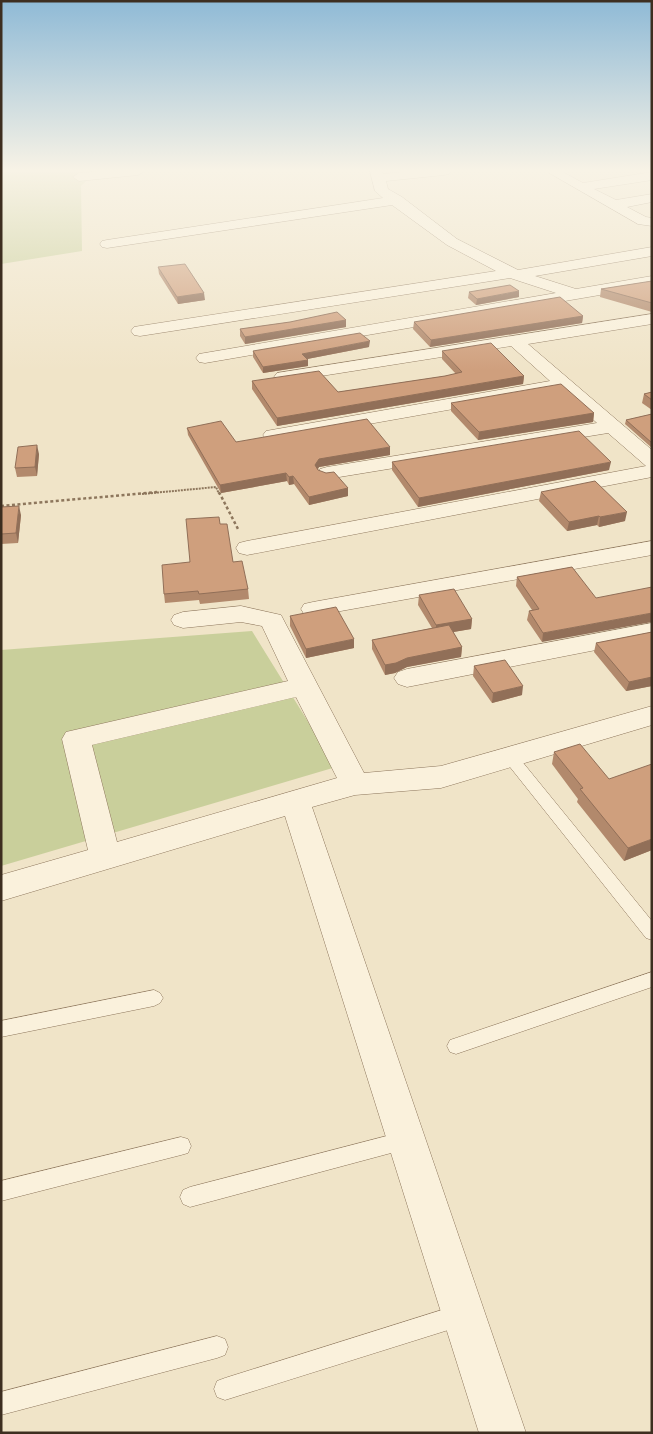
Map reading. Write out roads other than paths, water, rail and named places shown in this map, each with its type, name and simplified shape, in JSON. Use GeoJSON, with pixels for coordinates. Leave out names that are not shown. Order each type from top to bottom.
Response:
{"type":"FeatureCollection","features":[{"type":"Feature","properties":{"kind":"street"},"geometry":{"type":"LineString","coordinates":[[106,244],[146,238]]}},
{"type":"Feature","properties":{"kind":"street"},"geometry":{"type":"LineString","coordinates":[[447,238],[515,274],[652,319]]}},
{"type":"Feature","properties":{"kind":"street"},"geometry":{"type":"LineString","coordinates":[[140,331],[515,274],[652,251]]}},
{"type":"Feature","properties":{"kind":"street"},"geometry":{"type":"LineString","coordinates":[[204,358],[652,281]]}},
{"type":"Feature","properties":{"kind":"street"},"geometry":{"type":"LineString","coordinates":[[264,380],[516,342],[652,319]]}},
{"type":"Feature","properties":{"kind":"street"},"geometry":{"type":"LineString","coordinates":[[516,342],[652,461]]}},
{"type":"Feature","properties":{"kind":"street"},"geometry":{"type":"LineString","coordinates":[[273,435],[564,384]]}},
{"type":"Feature","properties":{"kind":"street"},"geometry":{"type":"LineString","coordinates":[[327,472],[612,426]]}},
{"type":"Feature","properties":{"kind":"street"},"geometry":{"type":"LineString","coordinates":[[247,548],[652,471]]}},
{"type":"Feature","properties":{"kind":"street"},"geometry":{"type":"LineString","coordinates":[[312,609],[652,548]]}},
{"type":"Feature","properties":{"kind":"street"},"geometry":{"type":"LineString","coordinates":[[183,620],[241,614],[272,620],[355,784]]}},
{"type":"Feature","properties":{"kind":"street"},"geometry":{"type":"LineString","coordinates":[[407,678],[652,631]]}},
{"type":"Feature","properties":{"kind":"street"},"geometry":{"type":"LineString","coordinates":[[105,858],[76,739],[304,686]]}},
{"type":"Feature","properties":{"kind":"street"},"geometry":{"type":"LineString","coordinates":[[1,888],[296,803],[355,784],[441,777],[511,758],[652,715]]}},
{"type":"Feature","properties":{"kind":"street"},"geometry":{"type":"LineString","coordinates":[[296,803],[502,1433]]}},
{"type":"Feature","properties":{"kind":"lane"},"geometry":{"type":"LineString","coordinates":[[511,758],[652,933]]}},
{"type":"Feature","properties":{"kind":"lane"},"geometry":{"type":"LineString","coordinates":[[456,1046],[652,979]]}},
{"type":"Feature","properties":{"kind":"lane"},"geometry":{"type":"LineString","coordinates":[[1,1029],[154,998]]}},
{"type":"Feature","properties":{"kind":"lane"},"geometry":{"type":"LineString","coordinates":[[190,1197],[406,1139]]}},
{"type":"Feature","properties":{"kind":"lane"},"geometry":{"type":"LineString","coordinates":[[1,1191],[181,1146]]}},
{"type":"Feature","properties":{"kind":"lane"},"geometry":{"type":"LineString","coordinates":[[225,1389],[464,1314]]}},
{"type":"Feature","properties":{"kind":"lane"},"geometry":{"type":"LineString","coordinates":[[1,1404],[217,1347]]}}]}
